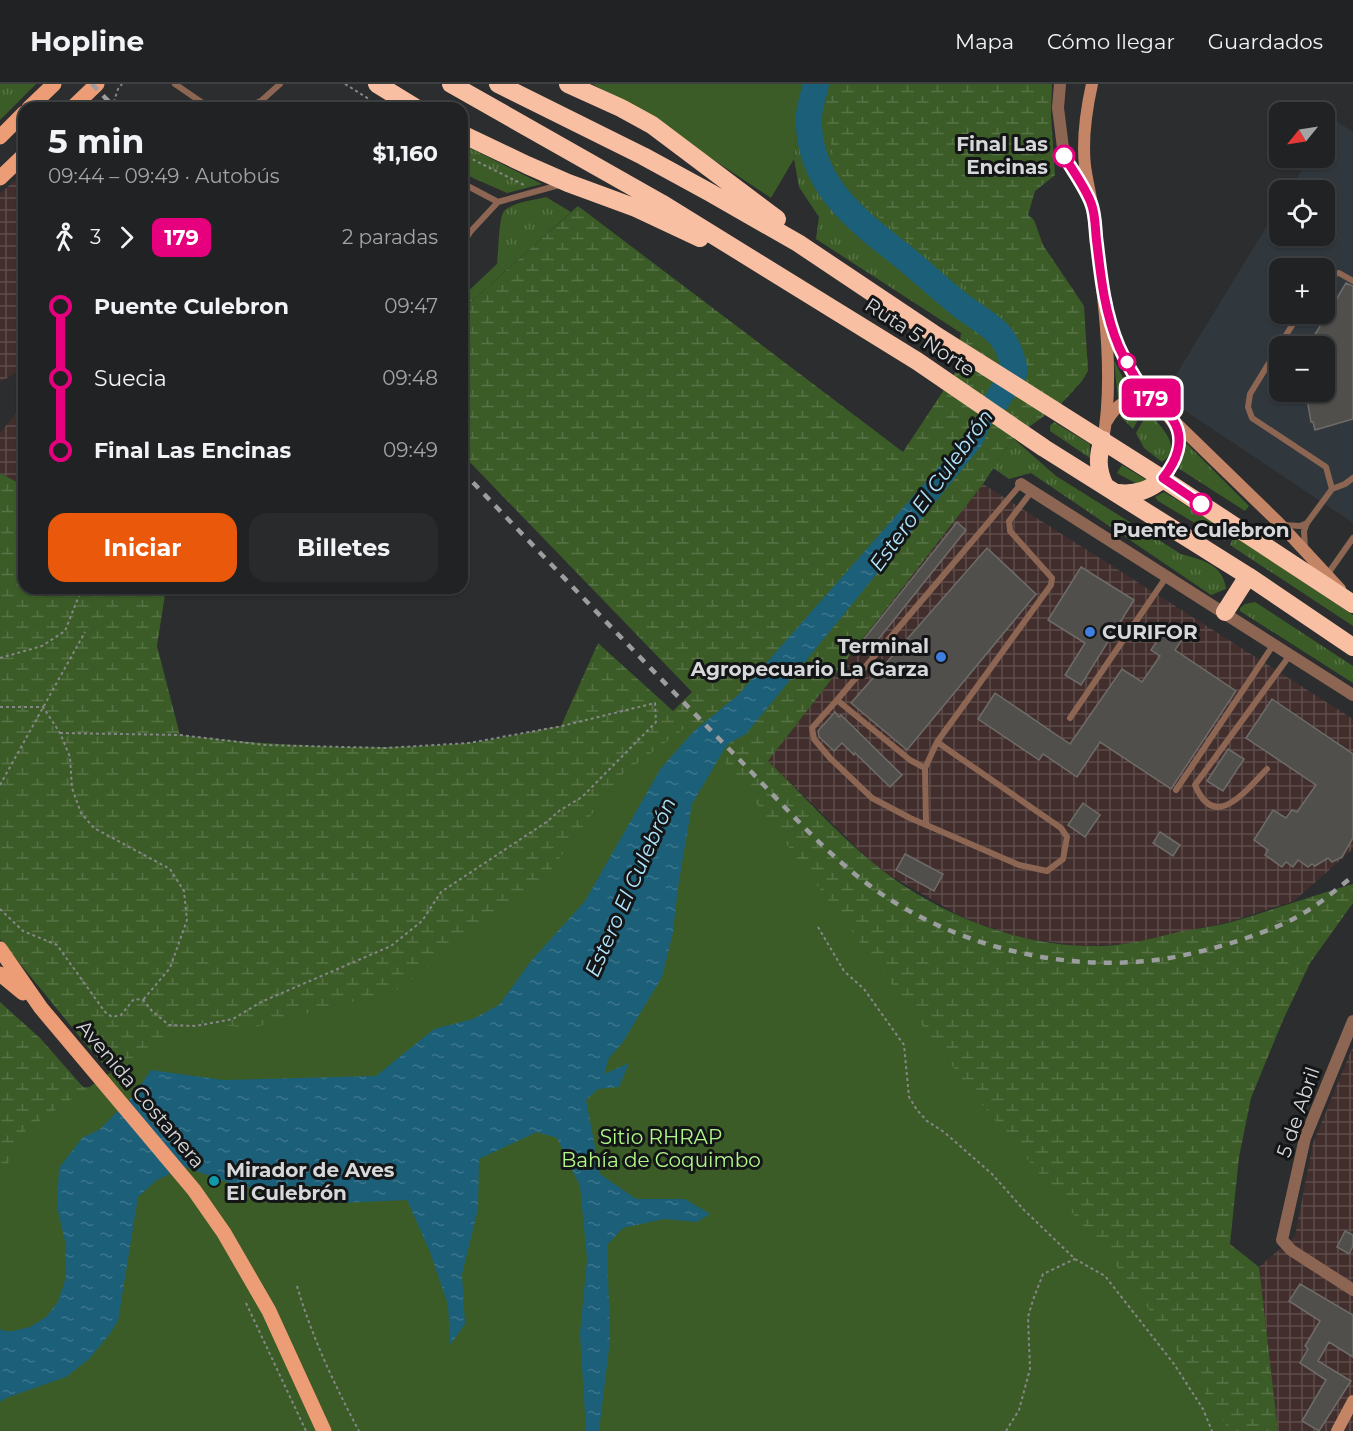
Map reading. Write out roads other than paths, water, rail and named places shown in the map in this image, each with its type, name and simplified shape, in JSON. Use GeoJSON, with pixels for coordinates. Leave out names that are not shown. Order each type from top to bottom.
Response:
{"type":"FeatureCollection","features":[{"type":"Feature","properties":{"kind":"highway"},"geometry":{"type":"LineString","coordinates":[[377,84],[396,102]]}},
{"type":"Feature","properties":{"kind":"highway","name":"Ruta 5 Norte"},"geometry":{"type":"LineString","coordinates":[[451,84],[661,203],[917,361],[1044,447],[1248,576],[1353,647]]}},
{"type":"Feature","properties":{"kind":"highway","name":"Ruta 5 Norte"},"geometry":{"type":"LineString","coordinates":[[498,84],[643,156],[798,243],[1061,415],[1105,431],[1163,478],[1353,604]]}},
{"type":"Feature","properties":{"kind":"highway"},"geometry":{"type":"LineString","coordinates":[[568,84],[636,117],[669,137],[857,281]]}},
{"type":"Feature","properties":{"kind":"highway"},"geometry":{"type":"LineString","coordinates":[[468,137],[568,183],[636,208],[763,265]]}},
{"type":"Feature","properties":{"kind":"highway"},"geometry":{"type":"LineString","coordinates":[[1105,431],[1098,464],[1112,489],[1127,494],[1144,491],[1163,478]]}},
{"type":"Feature","properties":{"kind":"highway"},"geometry":{"type":"LineString","coordinates":[[1226,612],[1248,576]]}},
{"type":"Feature","properties":{"kind":"main road"},"geometry":{"type":"LineString","coordinates":[[35,102],[54,84]]}},
{"type":"Feature","properties":{"kind":"main road"},"geometry":{"type":"LineString","coordinates":[[78,102],[97,84]]}},
{"type":"Feature","properties":{"kind":"main road"},"geometry":{"type":"LineString","coordinates":[[1092,84],[1084,142],[1102,291],[1108,382],[1105,431]]}},
{"type":"Feature","properties":{"kind":"main road"},"geometry":{"type":"LineString","coordinates":[[0,136],[18,119]]}},
{"type":"Feature","properties":{"kind":"main road"},"geometry":{"type":"LineString","coordinates":[[0,178],[18,160]]}},
{"type":"Feature","properties":{"kind":"main road"},"geometry":{"type":"LineString","coordinates":[[1102,291],[1119,347],[1149,396],[1279,523],[1353,604]]}},
{"type":"Feature","properties":{"kind":"main road"},"geometry":{"type":"LineString","coordinates":[[1105,431],[1110,414],[1125,401],[1149,396]]}},
{"type":"Feature","properties":{"kind":"main road"},"geometry":{"type":"LineString","coordinates":[[1163,478],[1175,461],[1178,452],[1178,435],[1172,419]]}},
{"type":"Feature","properties":{"kind":"main road","name":"Avenida Costanera"},"geometry":{"type":"LineString","coordinates":[[0,949],[41,1008],[104,1081],[214,1218],[251,1276],[324,1431]]}},
{"type":"Feature","properties":{"kind":"main road","name":"Avenida Costanera"},"geometry":{"type":"LineString","coordinates":[[0,974],[41,1008]]}},
{"type":"Feature","properties":{"kind":"main road"},"geometry":{"type":"LineString","coordinates":[[1337,1431],[1353,1401]]}},
{"type":"Feature","properties":{"kind":"street"},"geometry":{"type":"LineString","coordinates":[[1060,84],[1058,108],[1064,156],[1092,204]]}},
{"type":"Feature","properties":{"kind":"street"},"geometry":{"type":"LineString","coordinates":[[1026,488],[1226,612],[1353,695]]}},
{"type":"Feature","properties":{"kind":"street","name":"5 de Abril"},"geometry":{"type":"LineString","coordinates":[[1353,1021],[1305,1138],[1282,1240],[1292,1250],[1353,1290]]}},
{"type":"Feature","properties":{"kind":"lane"},"geometry":{"type":"LineString","coordinates":[[175,84],[201,102]]}},
{"type":"Feature","properties":{"kind":"lane"},"geometry":{"type":"LineString","coordinates":[[259,102],[280,84]]}},
{"type":"Feature","properties":{"kind":"lane"},"geometry":{"type":"LineString","coordinates":[[468,236],[498,202],[568,183]]}},
{"type":"Feature","properties":{"kind":"lane"},"geometry":{"type":"LineString","coordinates":[[468,186],[498,202]]}},
{"type":"Feature","properties":{"kind":"lane"},"geometry":{"type":"LineString","coordinates":[[1335,274],[1339,273],[1353,281]]}},
{"type":"Feature","properties":{"kind":"lane"},"geometry":{"type":"LineString","coordinates":[[1293,324],[1250,394],[1248,407],[1252,418],[1326,466],[1332,489]]}},
{"type":"Feature","properties":{"kind":"lane"},"geometry":{"type":"LineString","coordinates":[[1305,552],[1304,531],[1307,523],[1332,489],[1346,484],[1353,478]]}},
{"type":"Feature","properties":{"kind":"lane"},"geometry":{"type":"LineString","coordinates":[[937,742],[1061,828],[1067,837],[1063,859],[1047,871],[1019,865],[926,825],[872,798],[830,758],[814,739],[812,729],[1026,488]]}},
{"type":"Feature","properties":{"kind":"lane"},"geometry":{"type":"LineString","coordinates":[[926,825],[925,768],[937,742],[1051,585],[1052,578],[1010,531],[1009,521],[1026,488]]}},
{"type":"Feature","properties":{"kind":"lane"},"geometry":{"type":"LineString","coordinates":[[1279,523],[1292,526],[1307,523]]}},
{"type":"Feature","properties":{"kind":"lane"},"geometry":{"type":"LineString","coordinates":[[1327,575],[1352,539]]}},
{"type":"Feature","properties":{"kind":"lane"},"geometry":{"type":"LineString","coordinates":[[1070,718],[1167,576]]}},
{"type":"Feature","properties":{"kind":"lane"},"geometry":{"type":"LineString","coordinates":[[1176,790],[1274,644]]}},
{"type":"Feature","properties":{"kind":"lane"},"geometry":{"type":"LineString","coordinates":[[1267,769],[1231,805],[1220,807],[1209,804],[1200,798],[1195,785],[1290,655]]}},
{"type":"Feature","properties":{"kind":"lane"},"geometry":{"type":"LineString","coordinates":[[837,700],[910,760],[925,768]]}},
{"type":"Feature","properties":{"kind":"water"},"geometry":{"type":"Polygon","coordinates":[[[1015,371],[982,445],[746,734],[729,743],[692,804],[673,932],[662,977],[623,1042],[609,1058],[604,1074],[629,1063],[619,1087],[598,1089],[586,1100],[600,1174],[636,1199],[685,1199],[710,1214],[697,1222],[664,1219],[623,1228],[607,1245],[610,1340],[599,1431],[586,1431],[580,1334],[587,1259],[580,1186],[557,1138],[537,1132],[479,1159],[478,1209],[462,1274],[465,1324],[450,1345],[448,1305],[430,1252],[407,1200],[338,1203],[320,1186],[241,1187],[185,1167],[157,1180],[138,1197],[118,1321],[109,1335],[89,1359],[66,1377],[0,1402],[0,1329],[13,1331],[30,1327],[46,1317],[58,1302],[66,1277],[65,1241],[57,1207],[59,1168],[82,1138],[100,1129],[133,1096],[151,1070],[223,1080],[376,1076],[434,1029],[473,1019],[499,1005],[531,961],[585,901],[661,768],[694,731],[738,695],[952,452],[993,396],[1015,371]]]}},
{"type":"Feature","properties":{"kind":"waterway","name":"Estero El Culebrón"},"geometry":{"type":"LineString","coordinates":[[816,84],[809,115],[810,138],[815,160],[824,178],[850,212],[959,304],[1002,337],[1015,371],[998,399]]}},
{"type":"Feature","properties":{"kind":"railway"},"geometry":{"type":"LineString","coordinates":[[92,84],[109,102]]}},
{"type":"Feature","properties":{"kind":"railway"},"geometry":{"type":"LineString","coordinates":[[468,477],[822,845],[883,895],[943,928],[1009,950],[1043,957],[1078,962],[1112,963],[1158,960],[1227,944],[1281,925],[1310,909],[1353,876]]}},
{"type":"Feature","properties":{"kind":"place","name":"Final Las Encinas"},"geometry":{"type":"Point","coordinates":[1064,156]}},
{"type":"Feature","properties":{"kind":"place","name":"Puente Culebron"},"geometry":{"type":"Point","coordinates":[1201,504]}},
{"type":"Feature","properties":{"kind":"place","name":"CURIFOR"},"geometry":{"type":"Point","coordinates":[1090,632]}},
{"type":"Feature","properties":{"kind":"place","name":"Terminal Agropecuario La Garza"},"geometry":{"type":"Point","coordinates":[941,657]}},
{"type":"Feature","properties":{"kind":"place","name":"Mirador de Aves El Culebrón"},"geometry":{"type":"Point","coordinates":[214,1181]}},
{"type":"Feature","properties":{"kind":"park label","name":"Sitio RHRAP Bahía de Coquimbo"},"geometry":{"type":"Point","coordinates":[661,1148]}}]}
